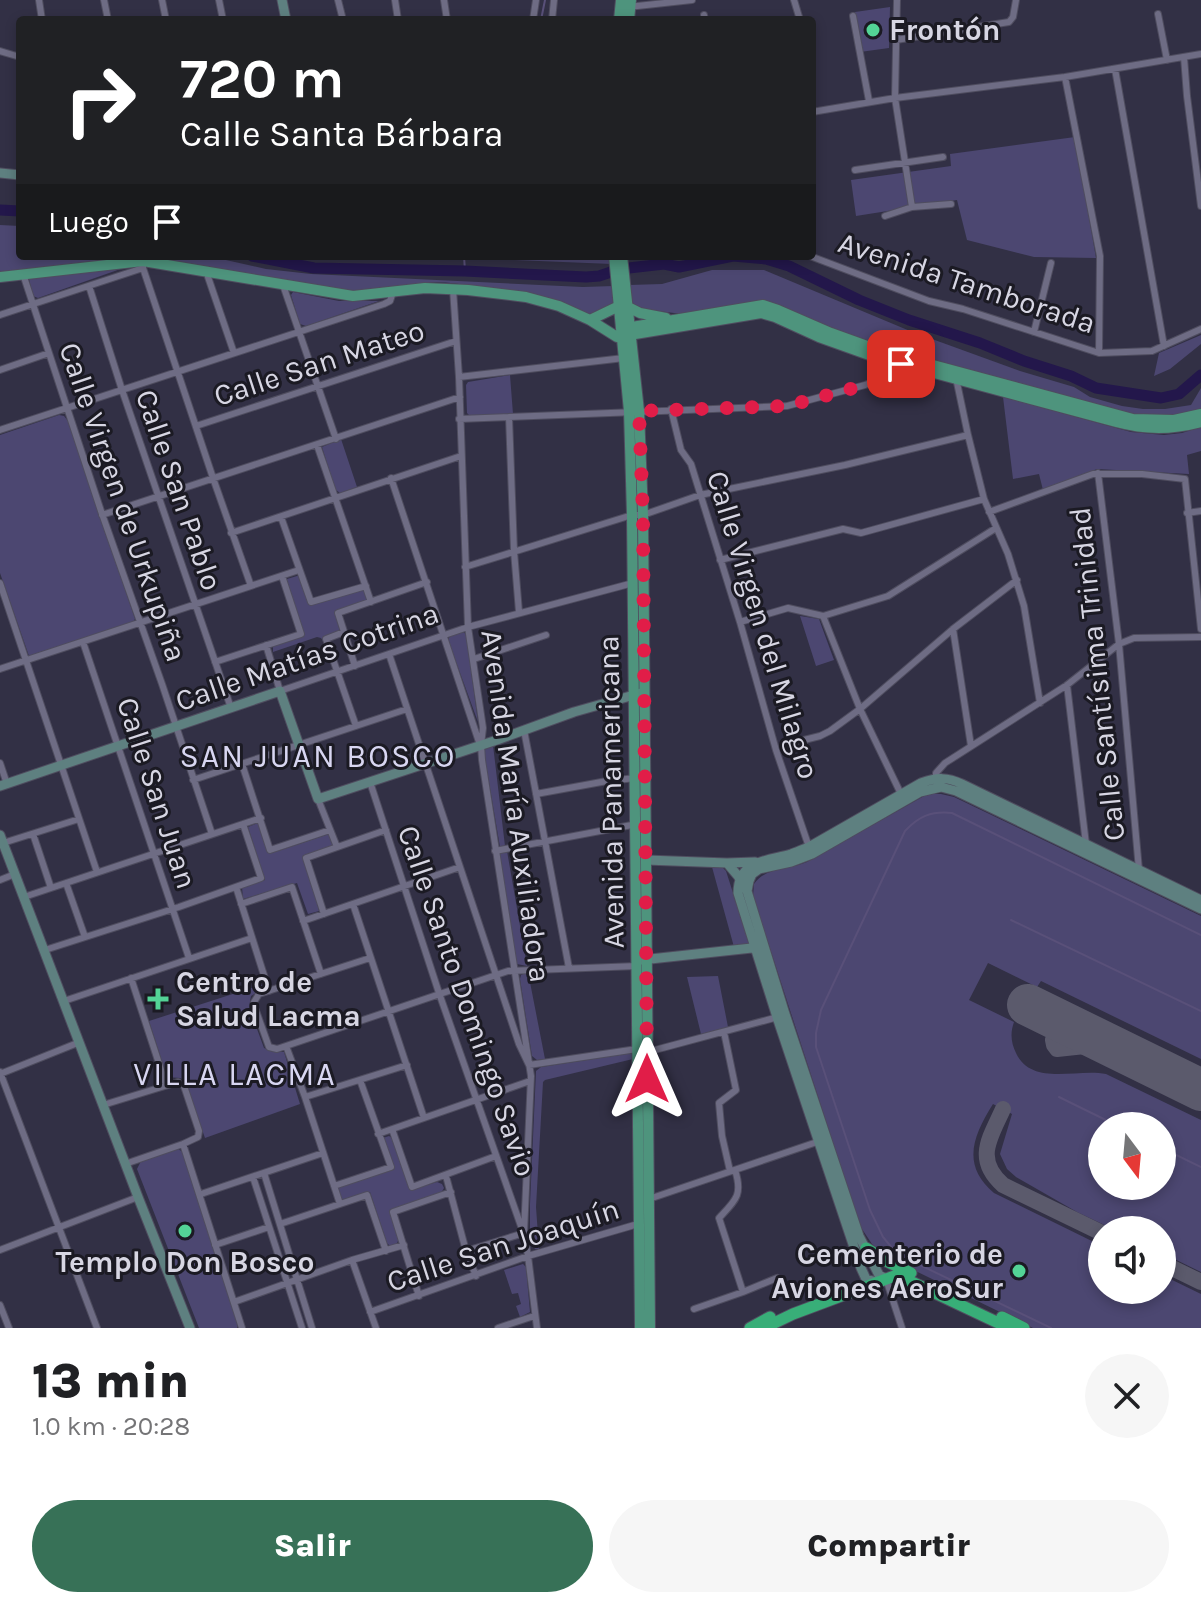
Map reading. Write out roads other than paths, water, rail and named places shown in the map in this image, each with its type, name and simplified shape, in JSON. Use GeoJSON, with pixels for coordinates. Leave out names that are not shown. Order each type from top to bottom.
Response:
{"type":"FeatureCollection","features":[{"type":"Feature","properties":{"kind":"highway"},"geometry":{"type":"LineString","coordinates":[[866,1248],[900,1272],[1009,1328]]}},
{"type":"Feature","properties":{"kind":"highway"},"geometry":{"type":"LineString","coordinates":[[757,1327],[784,1310],[900,1272]]}},
{"type":"Feature","properties":{"kind":"highway"},"geometry":{"type":"LineString","coordinates":[[900,1272],[1024,1328]]}},
{"type":"Feature","properties":{"kind":"main road","name":"Avenida Panamericana"},"geometry":{"type":"LineString","coordinates":[[619,260],[634,411],[638,515],[640,962],[650,1328]]}},
{"type":"Feature","properties":{"kind":"main road"},"geometry":{"type":"LineString","coordinates":[[0,277],[143,264],[209,271],[353,296],[425,288],[453,289],[544,301],[626,332],[761,313],[845,347],[901,364],[1133,419],[1174,420],[1201,414]]}},
{"type":"Feature","properties":{"kind":"main road"},"geometry":{"type":"LineString","coordinates":[[626,332],[755,305],[771,307],[861,344],[1133,427],[1165,429],[1201,422]]}},
{"type":"Feature","properties":{"kind":"main road"},"geometry":{"type":"LineString","coordinates":[[593,322],[624,307],[650,316],[680,319]]}},
{"type":"Feature","properties":{"kind":"main road","name":"Avenida Panamericana"},"geometry":{"type":"LineString","coordinates":[[626,332],[624,358],[634,411]]}},
{"type":"Feature","properties":{"kind":"main road","name":"Avenida Panamericana"},"geometry":{"type":"LineString","coordinates":[[638,515],[633,583],[640,693],[636,778],[646,860],[640,962]]}},
{"type":"Feature","properties":{"kind":"main road"},"geometry":{"type":"LineString","coordinates":[[280,691],[318,799],[574,712],[640,693]]}},
{"type":"Feature","properties":{"kind":"main road","name":"Calle Matías Cotrina"},"geometry":{"type":"LineString","coordinates":[[4,785],[280,691]]}},
{"type":"Feature","properties":{"kind":"main road"},"geometry":{"type":"LineString","coordinates":[[747,891],[752,874],[759,869],[791,862],[901,794],[936,782],[953,780],[1201,900]]}},
{"type":"Feature","properties":{"kind":"main road"},"geometry":{"type":"LineString","coordinates":[[646,860],[727,863],[758,861],[810,850],[936,782]]}},
{"type":"Feature","properties":{"kind":"main road"},"geometry":{"type":"LineString","coordinates":[[936,782],[1201,909]]}},
{"type":"Feature","properties":{"kind":"main road"},"geometry":{"type":"LineString","coordinates":[[2,839],[190,1328]]}},
{"type":"Feature","properties":{"kind":"main road"},"geometry":{"type":"LineString","coordinates":[[758,861],[750,866],[741,880],[738,893],[760,947]]}},
{"type":"Feature","properties":{"kind":"main road"},"geometry":{"type":"LineString","coordinates":[[727,863],[747,891],[760,947],[822,1140],[877,1279]]}},
{"type":"Feature","properties":{"kind":"main road"},"geometry":{"type":"LineString","coordinates":[[640,962],[760,947]]}},
{"type":"Feature","properties":{"kind":"main road","name":"Avenida Panamericana"},"geometry":{"type":"LineString","coordinates":[[640,1328],[649,1199],[642,1049]]}},
{"type":"Feature","properties":{"kind":"main road"},"geometry":{"type":"LineString","coordinates":[[822,1140],[877,1279]]}},
{"type":"Feature","properties":{"kind":"street"},"geometry":{"type":"LineString","coordinates":[[626,3],[692,0]]}},
{"type":"Feature","properties":{"kind":"street"},"geometry":{"type":"LineString","coordinates":[[897,0],[895,98],[912,207]]}},
{"type":"Feature","properties":{"kind":"street"},"geometry":{"type":"LineString","coordinates":[[896,40],[1009,22],[1016,0]]}},
{"type":"Feature","properties":{"kind":"street"},"geometry":{"type":"LineString","coordinates":[[1158,14],[1167,60]]}},
{"type":"Feature","properties":{"kind":"street"},"geometry":{"type":"LineString","coordinates":[[853,16],[869,101]]}},
{"type":"Feature","properties":{"kind":"street"},"geometry":{"type":"LineString","coordinates":[[816,110],[1065,77],[1201,54]]}},
{"type":"Feature","properties":{"kind":"street"},"geometry":{"type":"LineString","coordinates":[[1184,57],[1201,206]]}},
{"type":"Feature","properties":{"kind":"street"},"geometry":{"type":"LineString","coordinates":[[1115,69],[1164,346]]}},
{"type":"Feature","properties":{"kind":"street"},"geometry":{"type":"LineString","coordinates":[[1065,77],[1100,256],[1099,353]]}},
{"type":"Feature","properties":{"kind":"street"},"geometry":{"type":"LineString","coordinates":[[855,170],[943,157]]}},
{"type":"Feature","properties":{"kind":"street"},"geometry":{"type":"LineString","coordinates":[[885,216],[912,207],[951,204]]}},
{"type":"Feature","properties":{"kind":"street","name":"Avenida Tamborada"},"geometry":{"type":"LineString","coordinates":[[816,259],[929,301],[1099,353],[1152,351],[1201,329]]}},
{"type":"Feature","properties":{"kind":"street"},"geometry":{"type":"LineString","coordinates":[[1034,332],[1051,263]]}},
{"type":"Feature","properties":{"kind":"street"},"geometry":{"type":"LineString","coordinates":[[0,315],[89,286],[143,264],[251,586]]}},
{"type":"Feature","properties":{"kind":"street"},"geometry":{"type":"LineString","coordinates":[[209,271],[208,277],[234,353]]}},
{"type":"Feature","properties":{"kind":"street","name":"Calle Virgen de Urkupiña"},"geometry":{"type":"LineString","coordinates":[[23,274],[212,834]]}},
{"type":"Feature","properties":{"kind":"street"},"geometry":{"type":"LineString","coordinates":[[283,285],[336,439]]}},
{"type":"Feature","properties":{"kind":"street","name":"Calle San Pablo"},"geometry":{"type":"LineString","coordinates":[[89,286],[231,708]]}},
{"type":"Feature","properties":{"kind":"street","name":"Avenida María Auxiliadora"},"geometry":{"type":"LineString","coordinates":[[453,289],[468,627],[483,728],[481,745],[495,851],[529,1065],[524,1233],[537,1328]]}},
{"type":"Feature","properties":{"kind":"street"},"geometry":{"type":"LineString","coordinates":[[0,430],[384,304],[390,301],[393,292]]}},
{"type":"Feature","properties":{"kind":"street","name":"Calle San Mateo"},"geometry":{"type":"LineString","coordinates":[[196,426],[456,341]]}},
{"type":"Feature","properties":{"kind":"street"},"geometry":{"type":"LineString","coordinates":[[0,370],[49,353]]}},
{"type":"Feature","properties":{"kind":"street"},"geometry":{"type":"LineString","coordinates":[[459,377],[624,358]]}},
{"type":"Feature","properties":{"kind":"street"},"geometry":{"type":"LineString","coordinates":[[459,419],[787,406],[865,385],[894,374],[901,364]]}},
{"type":"Feature","properties":{"kind":"street"},"geometry":{"type":"LineString","coordinates":[[957,375],[984,499],[1008,554],[1024,606],[1040,703]]}},
{"type":"Feature","properties":{"kind":"street"},"geometry":{"type":"LineString","coordinates":[[102,515],[460,397]]}},
{"type":"Feature","properties":{"kind":"street","name":"Calle Virgen del Milagro"},"geometry":{"type":"LineString","coordinates":[[671,409],[681,450],[691,464],[776,750],[810,850]]}},
{"type":"Feature","properties":{"kind":"street"},"geometry":{"type":"LineString","coordinates":[[509,417],[519,612]]}},
{"type":"Feature","properties":{"kind":"street"},"geometry":{"type":"LineString","coordinates":[[465,567],[700,495],[845,465],[968,435]]}},
{"type":"Feature","properties":{"kind":"street"},"geometry":{"type":"LineString","coordinates":[[317,445],[371,602]]}},
{"type":"Feature","properties":{"kind":"street"},"geometry":{"type":"LineString","coordinates":[[231,533],[461,456]]}},
{"type":"Feature","properties":{"kind":"street"},"geometry":{"type":"LineString","coordinates":[[989,512],[1098,473],[1185,479],[1201,629]]}},
{"type":"Feature","properties":{"kind":"street","name":"Calle Santísima Trinidad"},"geometry":{"type":"LineString","coordinates":[[1098,473],[1119,644],[1139,870]]}},
{"type":"Feature","properties":{"kind":"street"},"geometry":{"type":"LineString","coordinates":[[391,478],[481,745]]}},
{"type":"Feature","properties":{"kind":"street"},"geometry":{"type":"LineString","coordinates":[[720,560],[843,529],[861,533],[984,499]]}},
{"type":"Feature","properties":{"kind":"street"},"geometry":{"type":"LineString","coordinates":[[1187,513],[1201,511]]}},
{"type":"Feature","properties":{"kind":"street"},"geometry":{"type":"LineString","coordinates":[[281,517],[311,602],[366,586]]}},
{"type":"Feature","properties":{"kind":"street"},"geometry":{"type":"LineString","coordinates":[[740,622],[788,608],[823,616],[896,592],[996,528]]}},
{"type":"Feature","properties":{"kind":"street"},"geometry":{"type":"LineString","coordinates":[[0,669],[299,570]]}},
{"type":"Feature","properties":{"kind":"street"},"geometry":{"type":"LineString","coordinates":[[215,662],[301,634],[282,576]]}},
{"type":"Feature","properties":{"kind":"street"},"geometry":{"type":"LineString","coordinates":[[800,741],[830,731],[860,709],[953,629],[1017,580]]}},
{"type":"Feature","properties":{"kind":"street"},"geometry":{"type":"LineString","coordinates":[[355,666],[338,613],[427,582]]}},
{"type":"Feature","properties":{"kind":"street"},"geometry":{"type":"LineString","coordinates":[[0,583],[97,872]]}},
{"type":"Feature","properties":{"kind":"street","name":"Calle Matías Cotrina"},"geometry":{"type":"LineString","coordinates":[[280,691],[468,627],[633,583]]}},
{"type":"Feature","properties":{"kind":"street"},"geometry":{"type":"LineString","coordinates":[[823,616],[860,709],[901,794]]}},
{"type":"Feature","properties":{"kind":"street"},"geometry":{"type":"LineString","coordinates":[[953,629],[971,746]]}},
{"type":"Feature","properties":{"kind":"street"},"geometry":{"type":"LineString","coordinates":[[344,632],[326,639],[356,726]]}},
{"type":"Feature","properties":{"kind":"street"},"geometry":{"type":"LineString","coordinates":[[474,659],[546,635]]}},
{"type":"Feature","properties":{"kind":"street"},"geometry":{"type":"LineString","coordinates":[[936,782],[936,773],[945,763],[1067,685],[1119,644],[1134,638],[1201,637]]}},
{"type":"Feature","properties":{"kind":"street","name":"Calle San Juan"},"geometry":{"type":"LineString","coordinates":[[83,642],[189,958]]}},
{"type":"Feature","properties":{"kind":"street"},"geometry":{"type":"LineString","coordinates":[[266,645],[280,691]]}},
{"type":"Feature","properties":{"kind":"street"},"geometry":{"type":"LineString","coordinates":[[389,654],[519,1044],[529,1065],[642,1049],[655,1050],[781,1016]]}},
{"type":"Feature","properties":{"kind":"street"},"geometry":{"type":"LineString","coordinates":[[1067,685],[1086,845]]}},
{"type":"Feature","properties":{"kind":"street"},"geometry":{"type":"LineString","coordinates":[[193,780],[407,709]]}},
{"type":"Feature","properties":{"kind":"street"},"geometry":{"type":"LineString","coordinates":[[524,730],[569,968]]}},
{"type":"Feature","properties":{"kind":"street"},"geometry":{"type":"LineString","coordinates":[[0,763],[4,785]]}},
{"type":"Feature","properties":{"kind":"street"},"geometry":{"type":"LineString","coordinates":[[242,764],[270,850],[330,830]]}},
{"type":"Feature","properties":{"kind":"street"},"geometry":{"type":"LineString","coordinates":[[536,794],[636,778]]}},
{"type":"Feature","properties":{"kind":"street","name":"Calle Santo Domingo Savio"},"geometry":{"type":"LineString","coordinates":[[370,782],[439,993],[524,1233]]}},
{"type":"Feature","properties":{"kind":"street"},"geometry":{"type":"LineString","coordinates":[[318,799],[337,847]]}},
{"type":"Feature","properties":{"kind":"street"},"geometry":{"type":"LineString","coordinates":[[24,897],[261,818]]}},
{"type":"Feature","properties":{"kind":"street"},"geometry":{"type":"LineString","coordinates":[[2,839],[33,834],[79,819]]}},
{"type":"Feature","properties":{"kind":"street"},"geometry":{"type":"LineString","coordinates":[[45,950],[261,878],[243,824]]}},
{"type":"Feature","properties":{"kind":"street"},"geometry":{"type":"LineString","coordinates":[[495,851],[641,824]]}},
{"type":"Feature","properties":{"kind":"street"},"geometry":{"type":"LineString","coordinates":[[324,914],[306,858],[386,830]]}},
{"type":"Feature","properties":{"kind":"street"},"geometry":{"type":"LineString","coordinates":[[33,834],[51,888]]}},
{"type":"Feature","properties":{"kind":"street"},"geometry":{"type":"LineString","coordinates":[[303,921],[460,867]]}},
{"type":"Feature","properties":{"kind":"street"},"geometry":{"type":"LineString","coordinates":[[0,880],[15,874]]}},
{"type":"Feature","properties":{"kind":"street"},"geometry":{"type":"LineString","coordinates":[[66,883],[85,937]]}},
{"type":"Feature","properties":{"kind":"street"},"geometry":{"type":"LineString","coordinates":[[236,887],[269,991]]}},
{"type":"Feature","properties":{"kind":"street"},"geometry":{"type":"LineString","coordinates":[[241,904],[292,887],[321,974]]}},
{"type":"Feature","properties":{"kind":"street"},"geometry":{"type":"LineString","coordinates":[[353,904],[424,1118]]}},
{"type":"Feature","properties":{"kind":"street"},"geometry":{"type":"LineString","coordinates":[[64,1001],[252,938]]}},
{"type":"Feature","properties":{"kind":"street"},"geometry":{"type":"LineString","coordinates":[[370,958],[259,994],[255,1008],[266,1043],[273,1049],[286,1046],[496,974],[515,970],[640,962]]}},
{"type":"Feature","properties":{"kind":"street"},"geometry":{"type":"LineString","coordinates":[[131,978],[166,1085]]}},
{"type":"Feature","properties":{"kind":"street"},"geometry":{"type":"LineString","coordinates":[[724,1032],[736,1090],[719,1103],[722,1136],[741,1187],[735,1201],[719,1218],[743,1292]]}},
{"type":"Feature","properties":{"kind":"street"},"geometry":{"type":"LineString","coordinates":[[80,1042],[0,1073],[97,1328]]}},
{"type":"Feature","properties":{"kind":"street"},"geometry":{"type":"LineString","coordinates":[[286,1046],[340,1204]]}},
{"type":"Feature","properties":{"kind":"street"},"geometry":{"type":"LineString","coordinates":[[305,1097],[407,1065]]}},
{"type":"Feature","properties":{"kind":"street"},"geometry":{"type":"LineString","coordinates":[[334,1186],[391,1167],[360,1080]]}},
{"type":"Feature","properties":{"kind":"street"},"geometry":{"type":"LineString","coordinates":[[378,1134],[530,1081]]}},
{"type":"Feature","properties":{"kind":"street"},"geometry":{"type":"LineString","coordinates":[[103,1105],[178,1082],[184,1086],[199,1131],[198,1137],[125,1164]]}},
{"type":"Feature","properties":{"kind":"street"},"geometry":{"type":"LineString","coordinates":[[392,1129],[412,1187],[496,1156]]}},
{"type":"Feature","properties":{"kind":"street"},"geometry":{"type":"LineString","coordinates":[[649,1199],[822,1140]]}},
{"type":"Feature","properties":{"kind":"street"},"geometry":{"type":"LineString","coordinates":[[183,1144],[242,1328]]}},
{"type":"Feature","properties":{"kind":"street"},"geometry":{"type":"LineString","coordinates":[[201,1194],[323,1153]]}},
{"type":"Feature","properties":{"kind":"street"},"geometry":{"type":"LineString","coordinates":[[264,1173],[312,1328]]}},
{"type":"Feature","properties":{"kind":"street"},"geometry":{"type":"LineString","coordinates":[[446,1176],[476,1276]]}},
{"type":"Feature","properties":{"kind":"street"},"geometry":{"type":"LineString","coordinates":[[253,1177],[302,1328]]}},
{"type":"Feature","properties":{"kind":"street"},"geometry":{"type":"LineString","coordinates":[[419,1296],[393,1212],[451,1192]]}},
{"type":"Feature","properties":{"kind":"street"},"geometry":{"type":"LineString","coordinates":[[280,1224],[367,1195],[386,1251]]}},
{"type":"Feature","properties":{"kind":"street"},"geometry":{"type":"LineString","coordinates":[[0,1250],[138,1197]]}},
{"type":"Feature","properties":{"kind":"street","name":"Calle San Joaquín"},"geometry":{"type":"LineString","coordinates":[[370,1312],[528,1256],[645,1222]]}},
{"type":"Feature","properties":{"kind":"street"},"geometry":{"type":"LineString","coordinates":[[215,1245],[269,1227]]}},
{"type":"Feature","properties":{"kind":"street"},"geometry":{"type":"LineString","coordinates":[[466,1251],[524,1233]]}},
{"type":"Feature","properties":{"kind":"street"},"geometry":{"type":"LineString","coordinates":[[234,1302],[286,1282],[404,1245]]}},
{"type":"Feature","properties":{"kind":"street"},"geometry":{"type":"LineString","coordinates":[[352,1260],[376,1328]]}},
{"type":"Feature","properties":{"kind":"street"},"geometry":{"type":"LineString","coordinates":[[694,1309],[777,1278]]}},
{"type":"Feature","properties":{"kind":"street"},"geometry":{"type":"LineString","coordinates":[[877,1279],[902,1328]]}},
{"type":"Feature","properties":{"kind":"street"},"geometry":{"type":"LineString","coordinates":[[0,1305],[9,1328]]}},
{"type":"Feature","properties":{"kind":"street"},"geometry":{"type":"LineString","coordinates":[[498,1328],[534,1316]]}},
{"type":"Feature","properties":{"kind":"waterway"},"geometry":{"type":"LineString","coordinates":[[542,16],[545,0]]}},
{"type":"Feature","properties":{"kind":"waterway"},"geometry":{"type":"LineString","coordinates":[[0,210],[16,211]]}},
{"type":"Feature","properties":{"kind":"waterway"},"geometry":{"type":"LineString","coordinates":[[273,260],[314,268],[586,277],[620,269],[664,264],[679,267],[713,260]]}},
{"type":"Feature","properties":{"kind":"waterway"},"geometry":{"type":"LineString","coordinates":[[464,260],[465,271]]}},
{"type":"Feature","properties":{"kind":"waterway"},"geometry":{"type":"LineString","coordinates":[[769,260],[909,320],[1071,376],[1096,388],[1161,398],[1179,394],[1201,375]]}},
{"type":"Feature","properties":{"kind":"waterway"},"geometry":{"type":"LineString","coordinates":[[1051,1328],[897,1254],[883,1237],[870,1210],[816,1047],[821,1010],[905,831],[920,818],[932,814],[952,813],[1201,935]]}},
{"type":"Feature","properties":{"kind":"waterway"},"geometry":{"type":"LineString","coordinates":[[1011,920],[1201,1011]]}},
{"type":"Feature","properties":{"kind":"waterway"},"geometry":{"type":"LineString","coordinates":[[1059,1097],[1090,1112]]}},
{"type":"Feature","properties":{"kind":"waterway"},"geometry":{"type":"LineString","coordinates":[[1176,1155],[1201,1167]]}},
{"type":"Feature","properties":{"kind":"place","name":"Frontón"},"geometry":{"type":"Point","coordinates":[873,30]}},
{"type":"Feature","properties":{"kind":"place","name":"Centro de Salud Lacma"},"geometry":{"type":"Point","coordinates":[158,999]}},
{"type":"Feature","properties":{"kind":"place","name":"Templo Don Bosco"},"geometry":{"type":"Point","coordinates":[185,1231]}},
{"type":"Feature","properties":{"kind":"place","name":"Cementerio de Aviones AeroSur"},"geometry":{"type":"Point","coordinates":[1019,1271]}},
{"type":"Feature","properties":{"kind":"district","name":"SAN JUAN BOSCO"},"geometry":{"type":"Point","coordinates":[318,756]}},
{"type":"Feature","properties":{"kind":"district","name":"VILLA LACMA"},"geometry":{"type":"Point","coordinates":[235,1074]}}]}
